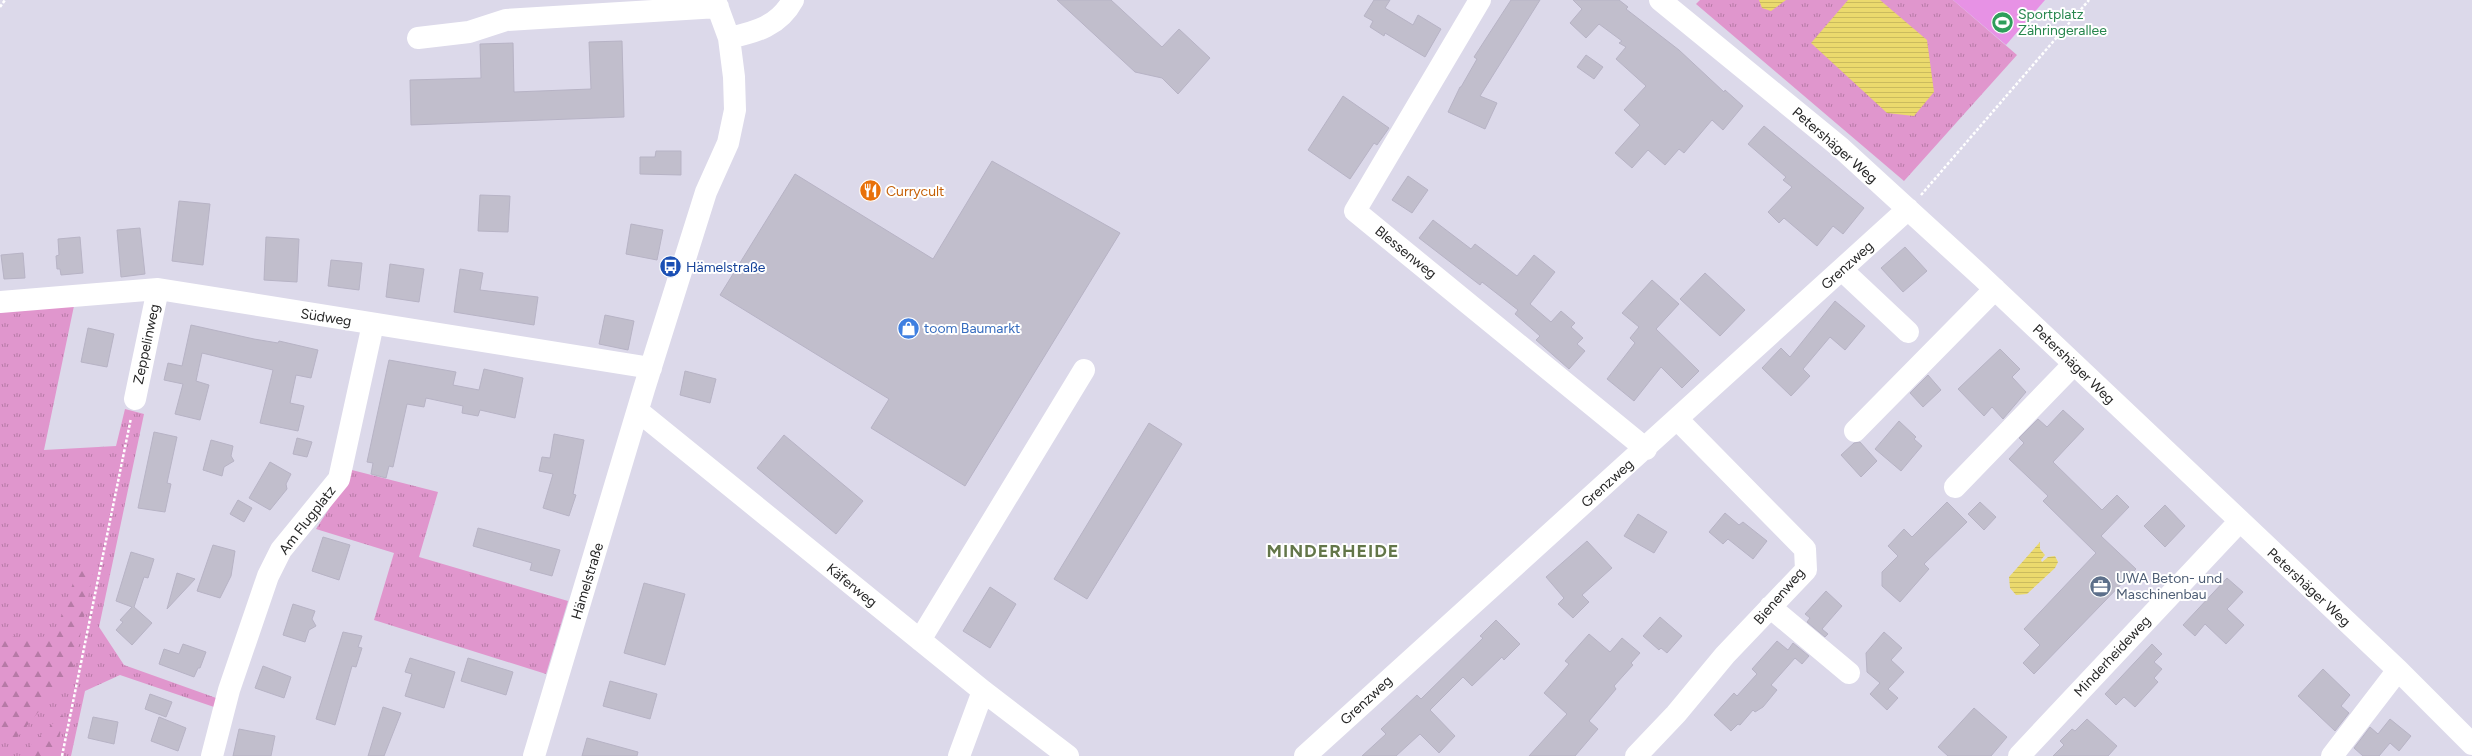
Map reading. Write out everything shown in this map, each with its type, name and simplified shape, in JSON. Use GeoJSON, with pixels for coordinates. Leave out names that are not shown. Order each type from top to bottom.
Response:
{"type":"FeatureCollection","features":[{"type":"Feature","properties":{"kind":"street"},"geometry":{"type":"LineString","coordinates":[[729,38],[769,26],[781,16],[793,0]]}},
{"type":"Feature","properties":{"kind":"street","name":"Blessenweg"},"geometry":{"type":"LineString","coordinates":[[1480,0],[1355,210],[1646,449]]}},
{"type":"Feature","properties":{"kind":"street","name":"Petershäger Weg"},"geometry":{"type":"LineString","coordinates":[[1660,0],[1841,148],[1908,209],[1995,289],[2239,522],[2398,670],[2472,744]]}},
{"type":"Feature","properties":{"kind":"street"},"geometry":{"type":"LineString","coordinates":[[418,38],[469,32],[506,20],[716,3]]}},
{"type":"Feature","properties":{"kind":"street","name":"Hämelstraße"},"geometry":{"type":"LineString","coordinates":[[534,756],[706,192],[728,143],[735,110],[729,38],[716,3]]}},
{"type":"Feature","properties":{"kind":"street","name":"Grenzweg"},"geometry":{"type":"LineString","coordinates":[[1305,756],[1404,664],[1678,420],[1908,209]]}},
{"type":"Feature","properties":{"kind":"street"},"geometry":{"type":"LineString","coordinates":[[1842,270],[1908,332]]}},
{"type":"Feature","properties":{"kind":"street","name":"Südweg"},"geometry":{"type":"LineString","coordinates":[[0,302],[158,289],[652,368]]}},
{"type":"Feature","properties":{"kind":"street","name":"Zeppelinweg"},"geometry":{"type":"LineString","coordinates":[[135,399],[158,289]]}},
{"type":"Feature","properties":{"kind":"street"},"geometry":{"type":"LineString","coordinates":[[1855,431],[1995,289]]}},
{"type":"Feature","properties":{"kind":"street","name":"Am Flugplatz"},"geometry":{"type":"LineString","coordinates":[[212,756],[229,690],[268,576],[281,550],[339,479],[373,324]]}},
{"type":"Feature","properties":{"kind":"street"},"geometry":{"type":"LineString","coordinates":[[1955,487],[2074,364]]}},
{"type":"Feature","properties":{"kind":"street"},"geometry":{"type":"LineString","coordinates":[[920,640],[1084,370]]}},
{"type":"Feature","properties":{"kind":"street","name":"Käferweg"},"geometry":{"type":"LineString","coordinates":[[638,411],[983,691],[1068,756]]}},
{"type":"Feature","properties":{"kind":"street","name":"Bienenweg"},"geometry":{"type":"LineString","coordinates":[[1636,756],[1676,714],[1725,655],[1806,570],[1805,549],[1678,420]]}},
{"type":"Feature","properties":{"kind":"street","name":"Minderheideweg"},"geometry":{"type":"LineString","coordinates":[[2019,756],[2239,522]]}},
{"type":"Feature","properties":{"kind":"street"},"geometry":{"type":"LineString","coordinates":[[1770,607],[1850,673]]}},
{"type":"Feature","properties":{"kind":"street"},"geometry":{"type":"LineString","coordinates":[[2332,756],[2398,670]]}},
{"type":"Feature","properties":{"kind":"street"},"geometry":{"type":"LineString","coordinates":[[959,756],[983,691]]}},
{"type":"Feature","properties":{"kind":"path"},"geometry":{"type":"LineString","coordinates":[[0,8],[5,0]]}},
{"type":"Feature","properties":{"kind":"path"},"geometry":{"type":"LineString","coordinates":[[1908,209],[2089,0]]}},
{"type":"Feature","properties":{"kind":"path"},"geometry":{"type":"LineString","coordinates":[[62,756],[135,399]]}},
{"type":"Feature","properties":{"kind":"green space"},"geometry":{"type":"Polygon","coordinates":[[[1700,0],[1953,0],[2017,55],[1904,181],[1696,4],[1700,0]]]}},
{"type":"Feature","properties":{"kind":"green space"},"geometry":{"type":"Polygon","coordinates":[[[75,301],[44,450],[116,446],[125,409],[144,414],[99,627],[124,665],[219,699],[217,708],[120,675],[85,691],[71,756],[0,756],[0,307],[75,301]]]}},
{"type":"Feature","properties":{"kind":"green space"},"geometry":{"type":"Polygon","coordinates":[[[348,469],[438,492],[419,557],[568,601],[546,674],[374,620],[394,553],[316,529],[338,495],[348,469]]]}},
{"type":"Feature","properties":{"kind":"green space"},"geometry":{"type":"Polygon","coordinates":[[[94,568],[73,671],[14,741],[0,741],[0,636],[41,638],[56,630],[77,572],[94,568]]]}},
{"type":"Feature","properties":{"kind":"green space"},"geometry":{"type":"Polygon","coordinates":[[[64,713],[56,756],[19,756],[64,713]]]}},
{"type":"Feature","properties":{"kind":"shaded area"},"geometry":{"type":"Polygon","coordinates":[[[1759,0],[1786,0],[1771,11],[1762,8],[1759,0]]]}},
{"type":"Feature","properties":{"kind":"shaded area"},"geometry":{"type":"Polygon","coordinates":[[[1848,0],[1880,0],[1927,40],[1934,92],[1914,116],[1887,113],[1811,43],[1848,0]]]}},
{"type":"Feature","properties":{"kind":"shaded area","name":"Sportplatz Zähringerallee"},"geometry":{"type":"Polygon","coordinates":[[[1953,0],[2045,0],[2006,45],[1953,0]]]}},
{"type":"Feature","properties":{"kind":"shaded area"},"geometry":{"type":"Polygon","coordinates":[[[2040,542],[2040,549],[2045,555],[2041,560],[2042,562],[2048,557],[2055,556],[2058,562],[2055,568],[2027,594],[2016,595],[2010,588],[2009,577],[2040,542]]]}},
{"type":"Feature","properties":{"kind":"building"},"geometry":{"type":"Polygon","coordinates":[[[1057,0],[1111,0],[1162,47],[1179,29],[1210,58],[1178,94],[1162,78],[1135,72],[1057,0]]]}},
{"type":"Feature","properties":{"kind":"building"},"geometry":{"type":"Polygon","coordinates":[[[1374,0],[1390,0],[1385,8],[1413,25],[1418,15],[1441,29],[1425,57],[1385,33],[1384,36],[1370,27],[1373,21],[1364,16],[1374,0]]]}},
{"type":"Feature","properties":{"kind":"building"},"geometry":{"type":"Polygon","coordinates":[[[1511,0],[1540,0],[1480,96],[1497,103],[1485,129],[1448,112],[1460,87],[1477,59],[1474,57],[1511,0]]]}},
{"type":"Feature","properties":{"kind":"building"},"geometry":{"type":"Polygon","coordinates":[[[1573,0],[1619,0],[1628,7],[1626,9],[1679,50],[1724,92],[1725,90],[1743,106],[1723,130],[1712,120],[1684,153],[1679,149],[1665,165],[1648,150],[1632,168],[1615,153],[1640,125],[1624,110],[1646,86],[1616,59],[1626,47],[1619,43],[1622,41],[1599,24],[1586,38],[1570,23],[1582,9],[1573,0]]]}},
{"type":"Feature","properties":{"kind":"building"},"geometry":{"type":"Polygon","coordinates":[[[622,41],[624,117],[411,125],[410,80],[481,78],[480,44],[513,43],[514,92],[591,89],[589,42],[622,41]]]}},
{"type":"Feature","properties":{"kind":"building"},"geometry":{"type":"Polygon","coordinates":[[[1586,55],[1603,67],[1594,79],[1577,67],[1586,55]]]}},
{"type":"Feature","properties":{"kind":"building"},"geometry":{"type":"Polygon","coordinates":[[[1343,96],[1389,128],[1377,145],[1374,143],[1350,179],[1308,150],[1343,96]]]}},
{"type":"Feature","properties":{"kind":"building"},"geometry":{"type":"Polygon","coordinates":[[[1764,126],[1864,208],[1843,234],[1833,226],[1817,246],[1784,218],[1779,223],[1768,212],[1792,187],[1783,180],[1786,177],[1748,144],[1764,126]]]}},
{"type":"Feature","properties":{"kind":"building"},"geometry":{"type":"Polygon","coordinates":[[[656,151],[681,151],[681,175],[640,174],[640,157],[655,157],[656,151]]]}},
{"type":"Feature","properties":{"kind":"building"},"geometry":{"type":"Polygon","coordinates":[[[992,161],[1120,233],[965,486],[871,428],[889,399],[720,295],[795,174],[933,259],[992,161]]]}},
{"type":"Feature","properties":{"kind":"building"},"geometry":{"type":"Polygon","coordinates":[[[1408,176],[1428,190],[1412,213],[1392,200],[1408,176]]]}},
{"type":"Feature","properties":{"kind":"building"},"geometry":{"type":"Polygon","coordinates":[[[480,195],[510,196],[508,232],[478,231],[480,195]]]}},
{"type":"Feature","properties":{"kind":"building"},"geometry":{"type":"Polygon","coordinates":[[[179,201],[210,204],[203,265],[172,261],[179,201]]]}},
{"type":"Feature","properties":{"kind":"building"},"geometry":{"type":"Polygon","coordinates":[[[1433,220],[1471,249],[1475,244],[1517,276],[1534,255],[1555,272],[1530,304],[1551,322],[1561,311],[1575,323],[1571,327],[1583,338],[1577,344],[1585,351],[1569,369],[1536,340],[1540,336],[1515,314],[1518,310],[1482,282],[1480,285],[1419,238],[1433,220]]]}},
{"type":"Feature","properties":{"kind":"building"},"geometry":{"type":"Polygon","coordinates":[[[631,224],[663,230],[657,260],[626,254],[631,224]]]}},
{"type":"Feature","properties":{"kind":"building"},"geometry":{"type":"Polygon","coordinates":[[[140,228],[145,274],[121,277],[117,230],[140,228]]]}},
{"type":"Feature","properties":{"kind":"building"},"geometry":{"type":"Polygon","coordinates":[[[80,237],[83,273],[61,275],[60,269],[57,269],[56,256],[59,255],[58,239],[80,237]]]}},
{"type":"Feature","properties":{"kind":"building"},"geometry":{"type":"Polygon","coordinates":[[[266,237],[299,239],[297,282],[264,280],[266,237]]]}},
{"type":"Feature","properties":{"kind":"building"},"geometry":{"type":"Polygon","coordinates":[[[1905,247],[1927,271],[1903,292],[1881,268],[1905,247]]]}},
{"type":"Feature","properties":{"kind":"building"},"geometry":{"type":"Polygon","coordinates":[[[23,253],[25,278],[4,279],[1,255],[23,253]]]}},
{"type":"Feature","properties":{"kind":"building"},"geometry":{"type":"Polygon","coordinates":[[[331,260],[362,263],[359,290],[328,286],[331,260]]]}},
{"type":"Feature","properties":{"kind":"building"},"geometry":{"type":"Polygon","coordinates":[[[390,264],[424,269],[419,302],[386,297],[390,264]]]}},
{"type":"Feature","properties":{"kind":"building"},"geometry":{"type":"Polygon","coordinates":[[[460,269],[483,273],[480,290],[538,297],[534,325],[454,312],[460,269]]]}},
{"type":"Feature","properties":{"kind":"building"},"geometry":{"type":"Polygon","coordinates":[[[1705,273],[1745,310],[1720,336],[1680,299],[1705,273]]]}},
{"type":"Feature","properties":{"kind":"building"},"geometry":{"type":"Polygon","coordinates":[[[1652,280],[1679,304],[1656,329],[1699,371],[1682,388],[1661,367],[1634,401],[1607,379],[1635,343],[1630,338],[1639,327],[1622,313],[1652,280]]]}},
{"type":"Feature","properties":{"kind":"building"},"geometry":{"type":"Polygon","coordinates":[[[1835,301],[1865,326],[1845,350],[1830,337],[1803,369],[1810,376],[1791,396],[1762,368],[1781,348],[1790,357],[1835,301]]]}},
{"type":"Feature","properties":{"kind":"building"},"geometry":{"type":"Polygon","coordinates":[[[605,315],[634,321],[628,350],[599,344],[605,315]]]}},
{"type":"Feature","properties":{"kind":"building"},"geometry":{"type":"Polygon","coordinates":[[[191,325],[254,339],[278,343],[279,341],[318,350],[311,378],[296,375],[290,403],[304,406],[298,431],[260,423],[273,370],[202,353],[196,381],[209,385],[200,420],[175,414],[183,384],[164,380],[168,363],[182,366],[191,325]]]}},
{"type":"Feature","properties":{"kind":"building"},"geometry":{"type":"Polygon","coordinates":[[[88,328],[114,334],[107,367],[81,362],[88,328]]]}},
{"type":"Feature","properties":{"kind":"building"},"geometry":{"type":"Polygon","coordinates":[[[2000,349],[2020,369],[2012,377],[2026,392],[2003,419],[1992,407],[1984,416],[1958,389],[2000,349]]]}},
{"type":"Feature","properties":{"kind":"building"},"geometry":{"type":"Polygon","coordinates":[[[389,360],[456,372],[453,385],[479,390],[484,369],[523,378],[515,418],[480,410],[478,416],[462,413],[463,406],[426,398],[424,407],[407,404],[393,467],[389,466],[386,478],[371,474],[373,463],[367,462],[389,360]]]}},
{"type":"Feature","properties":{"kind":"building"},"geometry":{"type":"Polygon","coordinates":[[[685,371],[716,379],[710,403],[680,395],[685,371]]]}},
{"type":"Feature","properties":{"kind":"building"},"geometry":{"type":"Polygon","coordinates":[[[1928,375],[1941,390],[1923,407],[1910,393],[1928,375]]]}},
{"type":"Feature","properties":{"kind":"building"},"geometry":{"type":"Polygon","coordinates":[[[2063,410],[2084,429],[2053,462],[2102,510],[2117,495],[2129,507],[2101,536],[2136,569],[2034,674],[2023,663],[2040,645],[2024,629],[2096,553],[2043,501],[2048,496],[2009,459],[2024,443],[2019,438],[2038,419],[2047,427],[2063,410]]]}},
{"type":"Feature","properties":{"kind":"building"},"geometry":{"type":"Polygon","coordinates":[[[1899,421],[1916,437],[1914,439],[1922,446],[1901,471],[1875,449],[1899,421]]]}},
{"type":"Feature","properties":{"kind":"building"},"geometry":{"type":"Polygon","coordinates":[[[1149,423],[1182,444],[1087,599],[1054,579],[1149,423]]]}},
{"type":"Feature","properties":{"kind":"building"},"geometry":{"type":"Polygon","coordinates":[[[154,432],[177,437],[167,483],[171,484],[165,512],[138,508],[154,432]]]}},
{"type":"Feature","properties":{"kind":"building"},"geometry":{"type":"Polygon","coordinates":[[[554,434],[584,440],[573,494],[576,495],[569,516],[543,508],[553,474],[539,471],[542,457],[550,458],[554,434]]]}},
{"type":"Feature","properties":{"kind":"building"},"geometry":{"type":"Polygon","coordinates":[[[784,435],[863,501],[836,534],[757,468],[784,435]]]}},
{"type":"Feature","properties":{"kind":"building"},"geometry":{"type":"Polygon","coordinates":[[[297,438],[312,442],[307,457],[293,454],[297,438]]]}},
{"type":"Feature","properties":{"kind":"building"},"geometry":{"type":"Polygon","coordinates":[[[211,440],[233,446],[231,456],[234,461],[224,467],[222,476],[203,470],[211,440]]]}},
{"type":"Feature","properties":{"kind":"building"},"geometry":{"type":"Polygon","coordinates":[[[1860,442],[1877,461],[1861,477],[1841,455],[1854,443],[1860,442]]]}},
{"type":"Feature","properties":{"kind":"building"},"geometry":{"type":"Polygon","coordinates":[[[270,462],[291,474],[286,484],[287,489],[270,510],[249,498],[270,462]]]}},
{"type":"Feature","properties":{"kind":"building"},"geometry":{"type":"Polygon","coordinates":[[[238,500],[252,508],[244,522],[230,514],[238,500]]]}},
{"type":"Feature","properties":{"kind":"building"},"geometry":{"type":"Polygon","coordinates":[[[1947,502],[1967,522],[1924,564],[1929,569],[1900,602],[1882,586],[1882,572],[1898,556],[1888,546],[1904,529],[1912,537],[1947,502]]]}},
{"type":"Feature","properties":{"kind":"building"},"geometry":{"type":"Polygon","coordinates":[[[1980,502],[1996,517],[1984,530],[1968,514],[1980,502]]]}},
{"type":"Feature","properties":{"kind":"building"},"geometry":{"type":"Polygon","coordinates":[[[2165,505],[2185,526],[2165,547],[2144,526],[2165,505]]]}},
{"type":"Feature","properties":{"kind":"building"},"geometry":{"type":"Polygon","coordinates":[[[1725,513],[1739,525],[1743,522],[1767,541],[1753,559],[1728,539],[1723,544],[1709,532],[1725,513]]]}},
{"type":"Feature","properties":{"kind":"building"},"geometry":{"type":"Polygon","coordinates":[[[1638,514],[1667,532],[1654,553],[1624,536],[1638,514]]]}},
{"type":"Feature","properties":{"kind":"building"},"geometry":{"type":"Polygon","coordinates":[[[478,528],[560,550],[552,576],[530,570],[532,563],[473,546],[478,528]]]}},
{"type":"Feature","properties":{"kind":"building"},"geometry":{"type":"Polygon","coordinates":[[[323,537],[350,545],[339,580],[312,571],[323,537]]]}},
{"type":"Feature","properties":{"kind":"building"},"geometry":{"type":"Polygon","coordinates":[[[1587,541],[1612,568],[1582,595],[1589,602],[1573,618],[1558,604],[1564,598],[1546,577],[1587,541]]]}},
{"type":"Feature","properties":{"kind":"building"},"geometry":{"type":"Polygon","coordinates":[[[213,545],[235,551],[231,576],[220,598],[197,591],[213,545]]]}},
{"type":"Feature","properties":{"kind":"building"},"geometry":{"type":"Polygon","coordinates":[[[131,552],[154,559],[148,578],[144,577],[134,607],[152,623],[132,645],[116,630],[123,622],[120,620],[132,607],[116,601],[131,552]]]}},
{"type":"Feature","properties":{"kind":"building"},"geometry":{"type":"Polygon","coordinates":[[[177,573],[195,579],[167,609],[177,573]]]}},
{"type":"Feature","properties":{"kind":"building"},"geometry":{"type":"Polygon","coordinates":[[[2227,578],[2243,592],[2227,609],[2244,625],[2226,644],[2205,624],[2195,636],[2183,625],[2227,578]]]}},
{"type":"Feature","properties":{"kind":"building"},"geometry":{"type":"Polygon","coordinates":[[[644,583],[685,594],[665,665],[624,653],[644,583]]]}},
{"type":"Feature","properties":{"kind":"building"},"geometry":{"type":"Polygon","coordinates":[[[990,587],[1016,604],[990,648],[963,631],[990,587]]]}},
{"type":"Feature","properties":{"kind":"building"},"geometry":{"type":"Polygon","coordinates":[[[1826,591],[1842,606],[1822,629],[1828,634],[1825,637],[1807,622],[1810,618],[1805,614],[1826,591]]]}},
{"type":"Feature","properties":{"kind":"building"},"geometry":{"type":"Polygon","coordinates":[[[293,604],[315,611],[312,619],[316,626],[309,630],[305,642],[283,635],[293,604]]]}},
{"type":"Feature","properties":{"kind":"building"},"geometry":{"type":"Polygon","coordinates":[[[1660,617],[1682,636],[1667,653],[1661,648],[1659,650],[1643,636],[1660,617]]]}},
{"type":"Feature","properties":{"kind":"building"},"geometry":{"type":"Polygon","coordinates":[[[1496,620],[1520,644],[1504,660],[1502,657],[1472,686],[1463,677],[1430,710],[1455,736],[1439,753],[1420,734],[1396,756],[1362,756],[1386,734],[1381,729],[1417,695],[1421,699],[1483,638],[1480,636],[1496,620]]]}},
{"type":"Feature","properties":{"kind":"building"},"geometry":{"type":"Polygon","coordinates":[[[343,632],[362,636],[358,647],[362,648],[356,667],[352,666],[335,725],[316,719],[343,632]]]}},
{"type":"Feature","properties":{"kind":"building"},"geometry":{"type":"Polygon","coordinates":[[[1884,632],[1902,648],[1891,660],[1904,672],[1888,689],[1898,698],[1887,710],[1870,694],[1880,683],[1867,672],[1866,653],[1884,632]]]}},
{"type":"Feature","properties":{"kind":"building"},"geometry":{"type":"Polygon","coordinates":[[[1589,634],[1610,652],[1622,638],[1640,653],[1631,663],[1633,665],[1614,686],[1616,689],[1589,721],[1598,729],[1575,756],[1529,756],[1567,714],[1544,693],[1569,664],[1565,661],[1589,634]]]}},
{"type":"Feature","properties":{"kind":"building"},"geometry":{"type":"Polygon","coordinates":[[[1777,641],[1788,650],[1793,643],[1809,656],[1802,664],[1795,658],[1771,685],[1777,690],[1763,707],[1755,712],[1753,710],[1740,725],[1738,724],[1731,731],[1714,715],[1734,693],[1737,696],[1757,674],[1752,669],[1777,641]]]}},
{"type":"Feature","properties":{"kind":"building"},"geometry":{"type":"Polygon","coordinates":[[[183,644],[206,652],[200,668],[198,668],[194,677],[159,664],[164,649],[179,654],[183,644]]]}},
{"type":"Feature","properties":{"kind":"building"},"geometry":{"type":"Polygon","coordinates":[[[2152,644],[2162,654],[2154,662],[2162,669],[2154,678],[2158,682],[2135,707],[2124,697],[2116,705],[2105,694],[2152,644]]]}},
{"type":"Feature","properties":{"kind":"building"},"geometry":{"type":"Polygon","coordinates":[[[410,658],[455,672],[444,708],[405,696],[412,674],[405,672],[410,658]]]}},
{"type":"Feature","properties":{"kind":"building"},"geometry":{"type":"Polygon","coordinates":[[[468,658],[513,672],[506,695],[461,681],[468,658]]]}},
{"type":"Feature","properties":{"kind":"building"},"geometry":{"type":"Polygon","coordinates":[[[263,666],[291,677],[284,698],[255,688],[263,666]]]}},
{"type":"Feature","properties":{"kind":"building"},"geometry":{"type":"Polygon","coordinates":[[[2323,669],[2350,695],[2341,706],[2349,713],[2335,731],[2298,696],[2323,669]]]}},
{"type":"Feature","properties":{"kind":"building"},"geometry":{"type":"Polygon","coordinates":[[[610,681],[657,694],[650,719],[603,706],[610,681]]]}},
{"type":"Feature","properties":{"kind":"building"},"geometry":{"type":"Polygon","coordinates":[[[150,694],[172,702],[166,717],[145,709],[150,694]]]}},
{"type":"Feature","properties":{"kind":"building"},"geometry":{"type":"Polygon","coordinates":[[[383,707],[401,713],[384,756],[368,756],[383,707]]]}},
{"type":"Feature","properties":{"kind":"building"},"geometry":{"type":"Polygon","coordinates":[[[1974,708],[2007,737],[1991,756],[1948,756],[1938,747],[1974,708]]]}},
{"type":"Feature","properties":{"kind":"building"},"geometry":{"type":"Polygon","coordinates":[[[93,717],[118,722],[114,744],[88,738],[93,717]]]}},
{"type":"Feature","properties":{"kind":"building"},"geometry":{"type":"Polygon","coordinates":[[[159,717],[186,728],[178,751],[151,741],[159,717]]]}},
{"type":"Feature","properties":{"kind":"building"},"geometry":{"type":"Polygon","coordinates":[[[2087,719],[2117,746],[2108,756],[2053,756],[2064,745],[2060,741],[2072,729],[2075,731],[2087,719]]]}},
{"type":"Feature","properties":{"kind":"building"},"geometry":{"type":"Polygon","coordinates":[[[2390,719],[2411,736],[2399,751],[2390,743],[2379,756],[2363,756],[2354,748],[2370,727],[2378,734],[2390,719]]]}},
{"type":"Feature","properties":{"kind":"building"},"geometry":{"type":"Polygon","coordinates":[[[239,729],[275,736],[271,756],[233,756],[239,729]]]}},
{"type":"Feature","properties":{"kind":"building"},"geometry":{"type":"Polygon","coordinates":[[[587,738],[638,752],[637,756],[582,756],[587,738]]]}},
{"type":"Feature","properties":{"kind":"place","name":"Sportplatz Zähringerallee"},"geometry":{"type":"Point","coordinates":[2002,22]}},
{"type":"Feature","properties":{"kind":"place","name":"Currycult"},"geometry":{"type":"Point","coordinates":[870,191]}},
{"type":"Feature","properties":{"kind":"place","name":"Hämelstraße"},"geometry":{"type":"Point","coordinates":[670,267]}},
{"type":"Feature","properties":{"kind":"place","name":"toom Baumarkt"},"geometry":{"type":"Point","coordinates":[909,328]}},
{"type":"Feature","properties":{"kind":"place","name":"UWA Beton- und Maschinenbau"},"geometry":{"type":"Point","coordinates":[2100,586]}},
{"type":"Feature","properties":{"kind":"district","name":"MINDERHEIDE"},"geometry":{"type":"Point","coordinates":[1333,551]}}]}
